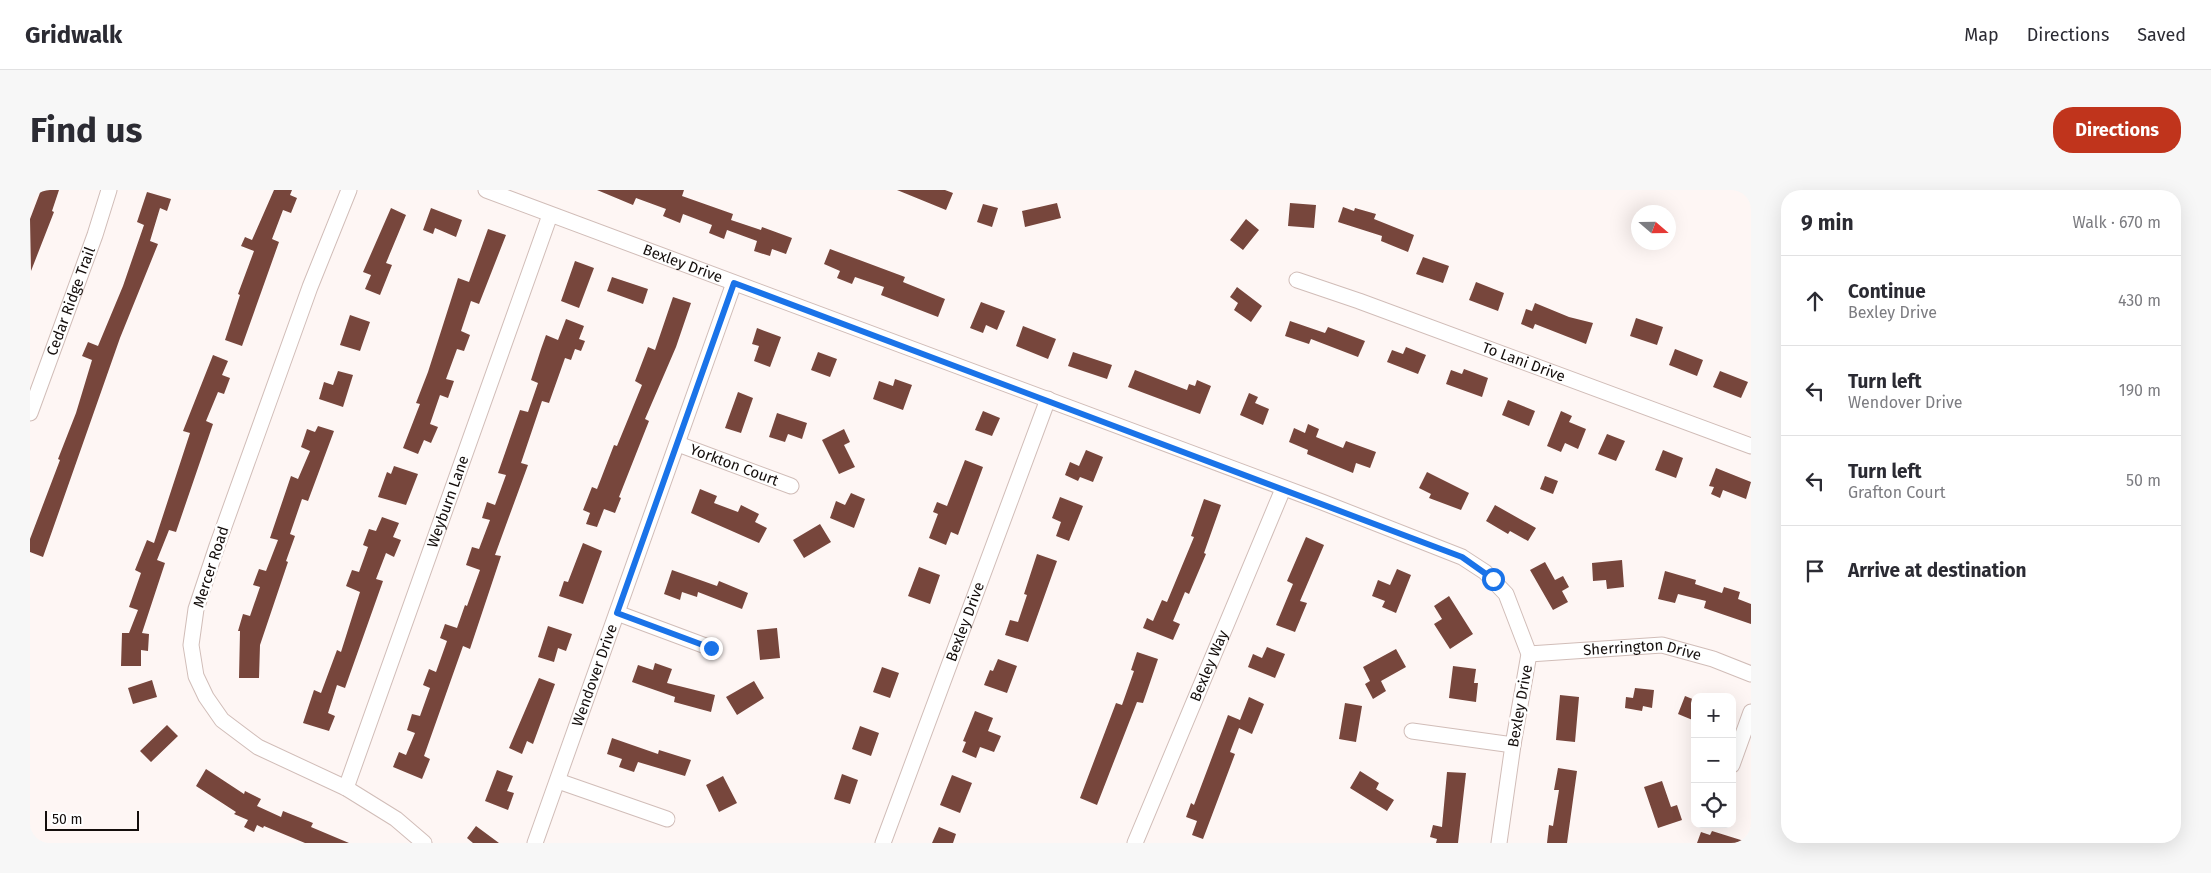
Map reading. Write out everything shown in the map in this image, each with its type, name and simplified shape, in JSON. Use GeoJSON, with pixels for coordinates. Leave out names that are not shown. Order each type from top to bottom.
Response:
{"type":"FeatureCollection","features":[{"type":"Feature","properties":{"kind":"street","name":"Cedar Ridge Trail"},"geometry":{"type":"LineString","coordinates":[[30,413],[95,235],[108,190]]}},
{"type":"Feature","properties":{"kind":"street","name":"Mercer Road"},"geometry":{"type":"LineString","coordinates":[[349,190],[310,287],[217,546],[196,609],[191,645],[196,676],[206,697],[222,720],[258,747],[346,788],[396,819],[424,843]]}},
{"type":"Feature","properties":{"kind":"street","name":"Bexley Drive"},"geometry":{"type":"LineString","coordinates":[[486,190],[1048,399],[1462,557],[1485,572],[1506,594],[1529,654],[1513,745],[1499,843]]}},
{"type":"Feature","properties":{"kind":"street","name":"Weyburn Lane"},"geometry":{"type":"LineString","coordinates":[[346,788],[550,215]]}},
{"type":"Feature","properties":{"kind":"street","name":"To Lani Drive"},"geometry":{"type":"LineString","coordinates":[[1297,280],[1751,446]]}},
{"type":"Feature","properties":{"kind":"street","name":"Wendover Drive"},"geometry":{"type":"LineString","coordinates":[[535,843],[734,283]]}},
{"type":"Feature","properties":{"kind":"street","name":"Bexley Drive"},"geometry":{"type":"LineString","coordinates":[[883,843],[1048,399]]}},
{"type":"Feature","properties":{"kind":"street","name":"Yorkton Court"},"geometry":{"type":"LineString","coordinates":[[678,444],[791,486]]}},
{"type":"Feature","properties":{"kind":"street","name":"Bexley Way"},"geometry":{"type":"LineString","coordinates":[[1135,843],[1284,488]]}},
{"type":"Feature","properties":{"kind":"street"},"geometry":{"type":"LineString","coordinates":[[617,613],[711,648]]}},
{"type":"Feature","properties":{"kind":"street","name":"Sherrington Drive"},"geometry":{"type":"LineString","coordinates":[[1529,654],[1662,645],[1713,659],[1751,674]]}},
{"type":"Feature","properties":{"kind":"street"},"geometry":{"type":"LineString","coordinates":[[1736,754],[1751,712]]}},
{"type":"Feature","properties":{"kind":"street"},"geometry":{"type":"LineString","coordinates":[[1412,731],[1513,745]]}},
{"type":"Feature","properties":{"kind":"street"},"geometry":{"type":"LineString","coordinates":[[558,781],[667,819]]}},
{"type":"Feature","properties":{"kind":"building"},"geometry":{"type":"Polygon","coordinates":[[[41,190],[59,190],[52,211],[54,212],[31,271],[30,219],[41,190]]]}},
{"type":"Feature","properties":{"kind":"building"},"geometry":{"type":"Polygon","coordinates":[[[274,190],[292,190],[290,195],[297,198],[291,213],[283,210],[272,239],[279,242],[242,346],[225,340],[240,295],[238,294],[254,251],[241,246],[245,237],[252,240],[274,190]]]}},
{"type":"Feature","properties":{"kind":"building"},"geometry":{"type":"Polygon","coordinates":[[[597,190],[684,190],[682,196],[733,214],[731,220],[761,230],[762,227],[792,238],[786,254],[772,249],[770,256],[754,251],[757,241],[727,230],[724,239],[709,233],[712,225],[683,214],[680,223],[663,216],[666,209],[636,198],[633,205],[597,190]]]}},
{"type":"Feature","properties":{"kind":"building"},"geometry":{"type":"Polygon","coordinates":[[[897,190],[945,190],[953,193],[946,210],[897,190]]]}},
{"type":"Feature","properties":{"kind":"building"},"geometry":{"type":"Polygon","coordinates":[[[147,192],[171,199],[167,211],[160,208],[150,241],[158,244],[120,338],[43,557],[30,552],[30,539],[60,460],[58,459],[76,413],[92,360],[82,356],[88,342],[98,346],[123,286],[144,225],[137,222],[147,192]]]}},
{"type":"Feature","properties":{"kind":"building"},"geometry":{"type":"Polygon","coordinates":[[[1057,203],[1061,218],[1025,227],[1022,211],[1057,203]]]}},
{"type":"Feature","properties":{"kind":"building"},"geometry":{"type":"Polygon","coordinates":[[[1290,203],[1316,205],[1314,228],[1288,226],[1290,203]]]}},
{"type":"Feature","properties":{"kind":"building"},"geometry":{"type":"Polygon","coordinates":[[[983,204],[998,208],[992,227],[977,222],[983,204]]]}},
{"type":"Feature","properties":{"kind":"building"},"geometry":{"type":"Polygon","coordinates":[[[1343,207],[1354,211],[1355,208],[1376,214],[1374,219],[1414,235],[1408,252],[1381,241],[1382,236],[1338,222],[1343,207]]]}},
{"type":"Feature","properties":{"kind":"building"},"geometry":{"type":"Polygon","coordinates":[[[391,208],[406,215],[386,263],[392,265],[380,295],[365,289],[371,275],[363,272],[391,208]]]}},
{"type":"Feature","properties":{"kind":"building"},"geometry":{"type":"Polygon","coordinates":[[[431,208],[462,220],[456,237],[435,228],[433,234],[423,230],[431,208]]]}},
{"type":"Feature","properties":{"kind":"building"},"geometry":{"type":"Polygon","coordinates":[[[1246,219],[1259,230],[1243,250],[1230,240],[1246,219]]]}},
{"type":"Feature","properties":{"kind":"building"},"geometry":{"type":"Polygon","coordinates":[[[488,229],[506,235],[479,304],[471,301],[461,331],[470,335],[464,351],[457,349],[446,379],[454,381],[448,398],[440,395],[430,424],[438,427],[431,443],[424,440],[418,454],[403,448],[420,404],[416,403],[428,372],[458,278],[469,282],[488,229]]]}},
{"type":"Feature","properties":{"kind":"building"},"geometry":{"type":"Polygon","coordinates":[[[830,249],[905,277],[903,282],[945,299],[938,317],[881,295],[884,287],[855,277],[852,284],[837,278],[840,271],[824,264],[830,249]]]}},
{"type":"Feature","properties":{"kind":"building"},"geometry":{"type":"Polygon","coordinates":[[[1423,257],[1449,266],[1443,283],[1416,274],[1423,257]]]}},
{"type":"Feature","properties":{"kind":"building"},"geometry":{"type":"Polygon","coordinates":[[[575,261],[594,268],[579,308],[561,301],[575,261]]]}},
{"type":"Feature","properties":{"kind":"building"},"geometry":{"type":"Polygon","coordinates":[[[612,277],[648,289],[643,304],[607,291],[612,277]]]}},
{"type":"Feature","properties":{"kind":"building"},"geometry":{"type":"Polygon","coordinates":[[[1476,282],[1504,293],[1498,311],[1469,300],[1476,282]]]}},
{"type":"Feature","properties":{"kind":"building"},"geometry":{"type":"Polygon","coordinates":[[[1237,287],[1262,306],[1251,322],[1234,310],[1238,303],[1230,297],[1237,287]]]}},
{"type":"Feature","properties":{"kind":"building"},"geometry":{"type":"Polygon","coordinates":[[[673,297],[691,303],[676,347],[645,419],[649,421],[619,497],[621,498],[615,513],[604,509],[597,527],[586,524],[590,513],[583,510],[592,487],[597,489],[614,445],[617,446],[642,385],[635,381],[648,347],[655,350],[673,297]]]}},
{"type":"Feature","properties":{"kind":"building"},"geometry":{"type":"Polygon","coordinates":[[[981,302],[1005,311],[997,330],[986,325],[983,333],[970,328],[981,302]]]}},
{"type":"Feature","properties":{"kind":"building"},"geometry":{"type":"Polygon","coordinates":[[[1535,303],[1569,317],[1593,323],[1586,344],[1535,324],[1533,329],[1521,324],[1526,309],[1532,311],[1535,303]]]}},
{"type":"Feature","properties":{"kind":"building"},"geometry":{"type":"Polygon","coordinates":[[[350,315],[370,322],[360,351],[340,345],[350,315]]]}},
{"type":"Feature","properties":{"kind":"building"},"geometry":{"type":"Polygon","coordinates":[[[1636,318],[1663,327],[1657,345],[1630,336],[1636,318]]]}},
{"type":"Feature","properties":{"kind":"building"},"geometry":{"type":"Polygon","coordinates":[[[566,319],[584,326],[579,339],[585,341],[581,351],[575,349],[571,360],[565,358],[549,403],[542,401],[521,463],[528,465],[495,555],[501,556],[470,649],[463,646],[424,756],[430,759],[422,779],[393,767],[399,752],[406,755],[415,733],[407,730],[412,714],[420,716],[430,688],[423,685],[429,669],[436,672],[447,641],[440,638],[445,624],[457,628],[480,570],[466,565],[472,547],[479,549],[490,520],[482,518],[487,502],[495,505],[506,475],[498,473],[520,410],[528,412],[538,383],[531,380],[546,335],[558,340],[566,319]]]}},
{"type":"Feature","properties":{"kind":"building"},"geometry":{"type":"Polygon","coordinates":[[[1290,321],[1325,333],[1328,327],[1365,341],[1358,357],[1311,339],[1309,344],[1285,336],[1290,321]]]}},
{"type":"Feature","properties":{"kind":"building"},"geometry":{"type":"Polygon","coordinates":[[[1023,326],[1056,339],[1048,359],[1016,346],[1023,326]]]}},
{"type":"Feature","properties":{"kind":"building"},"geometry":{"type":"Polygon","coordinates":[[[757,328],[781,337],[770,367],[754,361],[759,346],[752,344],[757,328]]]}},
{"type":"Feature","properties":{"kind":"building"},"geometry":{"type":"Polygon","coordinates":[[[1406,347],[1426,355],[1418,374],[1387,362],[1392,350],[1403,354],[1406,347]]]}},
{"type":"Feature","properties":{"kind":"building"},"geometry":{"type":"Polygon","coordinates":[[[1675,349],[1703,360],[1697,376],[1669,365],[1675,349]]]}},
{"type":"Feature","properties":{"kind":"building"},"geometry":{"type":"Polygon","coordinates":[[[818,352],[837,359],[830,377],[811,370],[818,352]]]}},
{"type":"Feature","properties":{"kind":"building"},"geometry":{"type":"Polygon","coordinates":[[[1073,352],[1112,365],[1107,379],[1068,366],[1073,352]]]}},
{"type":"Feature","properties":{"kind":"building"},"geometry":{"type":"Polygon","coordinates":[[[213,355],[228,361],[222,375],[230,378],[224,394],[218,392],[206,421],[213,424],[176,532],[169,530],[157,560],[165,563],[142,633],[149,634],[148,651],[141,650],[141,666],[121,666],[122,633],[129,633],[138,610],[129,607],[141,573],[135,570],[147,540],[154,543],[190,433],[183,431],[213,355]]]}},
{"type":"Feature","properties":{"kind":"building"},"geometry":{"type":"Polygon","coordinates":[[[1464,369],[1488,378],[1482,397],[1446,384],[1451,370],[1462,374],[1464,369]]]}},
{"type":"Feature","properties":{"kind":"building"},"geometry":{"type":"Polygon","coordinates":[[[1135,370],[1187,390],[1189,384],[1195,386],[1197,380],[1211,386],[1200,414],[1128,387],[1135,370]]]}},
{"type":"Feature","properties":{"kind":"building"},"geometry":{"type":"Polygon","coordinates":[[[338,371],[353,375],[343,407],[319,399],[324,382],[333,385],[338,371]]]}},
{"type":"Feature","properties":{"kind":"building"},"geometry":{"type":"Polygon","coordinates":[[[1720,371],[1748,382],[1741,398],[1713,387],[1720,371]]]}},
{"type":"Feature","properties":{"kind":"building"},"geometry":{"type":"Polygon","coordinates":[[[895,379],[912,385],[903,410],[873,399],[879,381],[893,386],[895,379]]]}},
{"type":"Feature","properties":{"kind":"building"},"geometry":{"type":"Polygon","coordinates":[[[738,392],[753,398],[741,433],[725,428],[738,392]]]}},
{"type":"Feature","properties":{"kind":"building"},"geometry":{"type":"Polygon","coordinates":[[[1249,393],[1258,397],[1255,403],[1269,409],[1263,425],[1240,415],[1249,393]]]}},
{"type":"Feature","properties":{"kind":"building"},"geometry":{"type":"Polygon","coordinates":[[[1508,400],[1535,411],[1529,426],[1502,415],[1508,400]]]}},
{"type":"Feature","properties":{"kind":"building"},"geometry":{"type":"Polygon","coordinates":[[[983,411],[1000,418],[992,436],[975,430],[983,411]]]}},
{"type":"Feature","properties":{"kind":"building"},"geometry":{"type":"Polygon","coordinates":[[[1561,411],[1572,416],[1569,422],[1586,429],[1578,449],[1565,443],[1561,452],[1547,446],[1561,411]]]}},
{"type":"Feature","properties":{"kind":"building"},"geometry":{"type":"Polygon","coordinates":[[[777,413],[807,423],[802,439],[788,434],[785,442],[769,437],[777,413]]]}},
{"type":"Feature","properties":{"kind":"building"},"geometry":{"type":"Polygon","coordinates":[[[1308,424],[1319,429],[1316,437],[1343,448],[1346,441],[1376,452],[1370,468],[1356,463],[1353,473],[1307,454],[1308,450],[1289,442],[1294,428],[1305,433],[1308,424]]]}},
{"type":"Feature","properties":{"kind":"building"},"geometry":{"type":"Polygon","coordinates":[[[318,426],[334,431],[308,501],[302,499],[290,534],[295,536],[286,561],[288,562],[260,645],[259,678],[239,678],[240,631],[238,631],[243,614],[250,616],[260,587],[253,585],[259,569],[266,571],[278,540],[270,538],[291,476],[298,479],[310,451],[301,447],[307,429],[315,432],[318,426]]]}},
{"type":"Feature","properties":{"kind":"building"},"geometry":{"type":"Polygon","coordinates":[[[844,429],[850,442],[844,445],[855,467],[839,474],[822,440],[844,429]]]}},
{"type":"Feature","properties":{"kind":"building"},"geometry":{"type":"Polygon","coordinates":[[[1607,434],[1625,441],[1616,461],[1598,454],[1607,434]]]}},
{"type":"Feature","properties":{"kind":"building"},"geometry":{"type":"Polygon","coordinates":[[[1086,450],[1103,457],[1093,482],[1080,477],[1078,481],[1065,475],[1070,462],[1079,466],[1086,450]]]}},
{"type":"Feature","properties":{"kind":"building"},"geometry":{"type":"Polygon","coordinates":[[[1663,450],[1683,458],[1676,478],[1655,470],[1663,450]]]}},
{"type":"Feature","properties":{"kind":"building"},"geometry":{"type":"Polygon","coordinates":[[[965,460],[983,467],[958,535],[951,532],[946,545],[929,538],[938,514],[933,512],[937,502],[947,506],[965,460]]]}},
{"type":"Feature","properties":{"kind":"building"},"geometry":{"type":"Polygon","coordinates":[[[394,466],[418,474],[406,505],[378,497],[387,472],[391,474],[394,466]]]}},
{"type":"Feature","properties":{"kind":"building"},"geometry":{"type":"Polygon","coordinates":[[[1716,468],[1751,482],[1746,499],[1723,490],[1720,498],[1711,494],[1714,487],[1709,486],[1716,468]]]}},
{"type":"Feature","properties":{"kind":"building"},"geometry":{"type":"Polygon","coordinates":[[[1427,472],[1469,493],[1461,510],[1429,498],[1431,494],[1419,488],[1427,472]]]}},
{"type":"Feature","properties":{"kind":"building"},"geometry":{"type":"Polygon","coordinates":[[[1545,476],[1558,481],[1553,494],[1540,489],[1545,476]]]}},
{"type":"Feature","properties":{"kind":"building"},"geometry":{"type":"Polygon","coordinates":[[[700,489],[717,496],[714,503],[738,512],[741,505],[759,514],[755,522],[767,528],[759,543],[691,513],[700,489]]]}},
{"type":"Feature","properties":{"kind":"building"},"geometry":{"type":"Polygon","coordinates":[[[851,493],[865,499],[854,528],[830,518],[836,501],[845,505],[851,493]]]}},
{"type":"Feature","properties":{"kind":"building"},"geometry":{"type":"Polygon","coordinates":[[[1060,497],[1083,506],[1069,541],[1056,536],[1061,522],[1052,518],[1060,497]]]}},
{"type":"Feature","properties":{"kind":"building"},"geometry":{"type":"Polygon","coordinates":[[[1204,499],[1221,505],[1204,553],[1206,554],[1189,594],[1185,592],[1173,621],[1180,624],[1173,640],[1143,628],[1147,618],[1153,621],[1162,600],[1167,602],[1194,537],[1191,536],[1204,499]]]}},
{"type":"Feature","properties":{"kind":"building"},"geometry":{"type":"Polygon","coordinates":[[[1495,505],[1536,528],[1528,541],[1510,531],[1508,534],[1486,521],[1495,505]]]}},
{"type":"Feature","properties":{"kind":"building"},"geometry":{"type":"Polygon","coordinates":[[[382,517],[399,523],[393,537],[401,540],[394,557],[386,553],[376,579],[383,581],[345,688],[337,685],[328,713],[335,716],[329,731],[303,723],[314,690],[321,693],[337,650],[341,652],[360,592],[346,586],[352,570],[359,572],[368,547],[363,545],[369,529],[376,531],[382,517]]]}},
{"type":"Feature","properties":{"kind":"building"},"geometry":{"type":"Polygon","coordinates":[[[820,524],[831,542],[804,558],[793,540],[820,524]]]}},
{"type":"Feature","properties":{"kind":"building"},"geometry":{"type":"Polygon","coordinates":[[[1306,537],[1324,545],[1300,601],[1307,603],[1295,632],[1276,625],[1293,584],[1287,581],[1306,537]]]}},
{"type":"Feature","properties":{"kind":"building"},"geometry":{"type":"Polygon","coordinates":[[[583,543],[602,551],[583,604],[559,596],[564,581],[568,582],[583,543]]]}},
{"type":"Feature","properties":{"kind":"building"},"geometry":{"type":"Polygon","coordinates":[[[1037,554],[1057,561],[1028,642],[1005,635],[1010,620],[1018,622],[1027,595],[1024,594],[1037,554]]]}},
{"type":"Feature","properties":{"kind":"building"},"geometry":{"type":"Polygon","coordinates":[[[1622,560],[1624,587],[1607,589],[1606,580],[1593,581],[1592,563],[1622,560]]]}},
{"type":"Feature","properties":{"kind":"building"},"geometry":{"type":"Polygon","coordinates":[[[1545,562],[1555,580],[1563,576],[1569,587],[1562,591],[1568,602],[1553,610],[1530,570],[1545,562]]]}},
{"type":"Feature","properties":{"kind":"building"},"geometry":{"type":"Polygon","coordinates":[[[919,567],[940,575],[930,604],[908,596],[919,567]]]}},
{"type":"Feature","properties":{"kind":"building"},"geometry":{"type":"Polygon","coordinates":[[[1397,569],[1411,575],[1396,613],[1382,607],[1385,601],[1372,596],[1378,580],[1390,585],[1397,569]]]}},
{"type":"Feature","properties":{"kind":"building"},"geometry":{"type":"Polygon","coordinates":[[[672,570],[717,586],[719,581],[748,593],[742,609],[698,592],[697,597],[682,592],[680,600],[664,594],[672,570]]]}},
{"type":"Feature","properties":{"kind":"building"},"geometry":{"type":"Polygon","coordinates":[[[1665,571],[1696,580],[1695,584],[1722,593],[1724,587],[1740,592],[1738,599],[1751,604],[1751,624],[1704,608],[1706,601],[1678,594],[1675,603],[1658,599],[1665,571]]]}},
{"type":"Feature","properties":{"kind":"building"},"geometry":{"type":"Polygon","coordinates":[[[1449,596],[1473,634],[1450,649],[1434,624],[1442,619],[1434,606],[1449,596]]]}},
{"type":"Feature","properties":{"kind":"building"},"geometry":{"type":"Polygon","coordinates":[[[548,626],[572,634],[566,651],[558,648],[554,662],[538,657],[548,626]]]}},
{"type":"Feature","properties":{"kind":"building"},"geometry":{"type":"Polygon","coordinates":[[[777,628],[780,658],[760,660],[757,630],[777,628]]]}},
{"type":"Feature","properties":{"kind":"building"},"geometry":{"type":"Polygon","coordinates":[[[1267,647],[1285,654],[1275,678],[1248,667],[1253,654],[1262,658],[1267,647]]]}},
{"type":"Feature","properties":{"kind":"building"},"geometry":{"type":"Polygon","coordinates":[[[1396,649],[1406,667],[1381,681],[1386,691],[1373,699],[1365,684],[1370,681],[1363,667],[1396,649]]]}},
{"type":"Feature","properties":{"kind":"building"},"geometry":{"type":"Polygon","coordinates":[[[1137,652],[1158,659],[1143,703],[1137,702],[1097,805],[1080,798],[1116,703],[1122,705],[1134,671],[1131,670],[1137,652]]]}},
{"type":"Feature","properties":{"kind":"building"},"geometry":{"type":"Polygon","coordinates":[[[998,659],[1017,666],[1007,693],[984,685],[990,670],[993,671],[998,659]]]}},
{"type":"Feature","properties":{"kind":"building"},"geometry":{"type":"Polygon","coordinates":[[[655,663],[672,669],[667,683],[715,695],[711,712],[674,702],[675,697],[632,682],[638,665],[653,670],[655,663]]]}},
{"type":"Feature","properties":{"kind":"building"},"geometry":{"type":"Polygon","coordinates":[[[1453,666],[1476,669],[1474,683],[1478,683],[1476,702],[1449,698],[1453,666]]]}},
{"type":"Feature","properties":{"kind":"building"},"geometry":{"type":"Polygon","coordinates":[[[882,667],[899,673],[890,698],[873,692],[882,667]]]}},
{"type":"Feature","properties":{"kind":"building"},"geometry":{"type":"Polygon","coordinates":[[[539,678],[555,684],[533,744],[527,741],[522,754],[509,748],[539,678]]]}},
{"type":"Feature","properties":{"kind":"building"},"geometry":{"type":"Polygon","coordinates":[[[152,680],[157,697],[133,704],[128,688],[152,680]]]}},
{"type":"Feature","properties":{"kind":"building"},"geometry":{"type":"Polygon","coordinates":[[[754,681],[764,698],[737,715],[726,697],[754,681]]]}},
{"type":"Feature","properties":{"kind":"building"},"geometry":{"type":"Polygon","coordinates":[[[1635,688],[1654,690],[1652,708],[1643,706],[1642,711],[1625,708],[1626,697],[1633,698],[1635,688]]]}},
{"type":"Feature","properties":{"kind":"building"},"geometry":{"type":"Polygon","coordinates":[[[1560,695],[1579,697],[1575,742],[1556,740],[1560,695]]]}},
{"type":"Feature","properties":{"kind":"building"},"geometry":{"type":"Polygon","coordinates":[[[1685,696],[1691,698],[1691,719],[1678,714],[1685,696]]]}},
{"type":"Feature","properties":{"kind":"building"},"geometry":{"type":"Polygon","coordinates":[[[1249,697],[1264,704],[1252,734],[1239,728],[1230,752],[1235,754],[1203,839],[1192,835],[1197,821],[1186,817],[1191,803],[1194,805],[1228,715],[1240,720],[1249,697]]]}},
{"type":"Feature","properties":{"kind":"building"},"geometry":{"type":"Polygon","coordinates":[[[1345,703],[1362,706],[1356,742],[1339,739],[1345,703]]]}},
{"type":"Feature","properties":{"kind":"building"},"geometry":{"type":"Polygon","coordinates":[[[975,711],[993,718],[988,731],[1001,736],[994,752],[980,747],[976,758],[962,752],[966,742],[963,741],[975,711]]]}},
{"type":"Feature","properties":{"kind":"building"},"geometry":{"type":"Polygon","coordinates":[[[167,725],[178,736],[151,762],[140,751],[167,725]]]}},
{"type":"Feature","properties":{"kind":"building"},"geometry":{"type":"Polygon","coordinates":[[[860,726],[879,733],[871,756],[852,749],[860,726]]]}},
{"type":"Feature","properties":{"kind":"building"},"geometry":{"type":"Polygon","coordinates":[[[612,738],[658,754],[659,750],[691,760],[685,776],[638,762],[634,772],[619,767],[622,759],[607,754],[612,738]]]}},
{"type":"Feature","properties":{"kind":"building"},"geometry":{"type":"Polygon","coordinates":[[[1558,768],[1577,771],[1567,843],[1547,843],[1549,825],[1553,826],[1559,790],[1554,790],[1558,768]]]}},
{"type":"Feature","properties":{"kind":"building"},"geometry":{"type":"Polygon","coordinates":[[[206,769],[244,794],[245,791],[261,799],[257,806],[281,817],[283,811],[313,823],[311,827],[349,843],[305,843],[264,826],[263,828],[257,825],[254,832],[244,827],[248,820],[234,814],[236,812],[196,786],[206,769]]]}},
{"type":"Feature","properties":{"kind":"building"},"geometry":{"type":"Polygon","coordinates":[[[497,770],[513,776],[507,791],[514,793],[508,810],[485,801],[497,770]]]}},
{"type":"Feature","properties":{"kind":"building"},"geometry":{"type":"Polygon","coordinates":[[[1360,771],[1379,783],[1376,789],[1394,800],[1387,811],[1350,788],[1360,771]]]}},
{"type":"Feature","properties":{"kind":"building"},"geometry":{"type":"Polygon","coordinates":[[[1447,772],[1466,773],[1458,843],[1436,843],[1437,839],[1430,837],[1433,825],[1442,827],[1447,772]]]}},
{"type":"Feature","properties":{"kind":"building"},"geometry":{"type":"Polygon","coordinates":[[[842,774],[858,780],[850,804],[834,799],[842,774]]]}},
{"type":"Feature","properties":{"kind":"building"},"geometry":{"type":"Polygon","coordinates":[[[952,775],[972,783],[960,813],[940,805],[952,775]]]}},
{"type":"Feature","properties":{"kind":"building"},"geometry":{"type":"Polygon","coordinates":[[[723,776],[737,803],[719,812],[706,785],[723,776]]]}},
{"type":"Feature","properties":{"kind":"building"},"geometry":{"type":"Polygon","coordinates":[[[1662,781],[1671,807],[1677,805],[1682,820],[1658,828],[1644,787],[1662,781]]]}},
{"type":"Feature","properties":{"kind":"building"},"geometry":{"type":"Polygon","coordinates":[[[476,826],[499,843],[473,843],[467,838],[476,826]]]}},
{"type":"Feature","properties":{"kind":"building"},"geometry":{"type":"Polygon","coordinates":[[[939,827],[956,834],[953,843],[932,843],[939,827]]]}},
{"type":"Feature","properties":{"kind":"building"},"geometry":{"type":"Polygon","coordinates":[[[1712,831],[1744,841],[1744,843],[1697,843],[1701,832],[1710,835],[1712,831]]]}},
{"type":"Feature","properties":{"kind":"route"},"geometry":{"type":"LineString","coordinates":[[711,648],[617,613],[734,283],[1322,502],[1462,557],[1493,579]]}}]}
